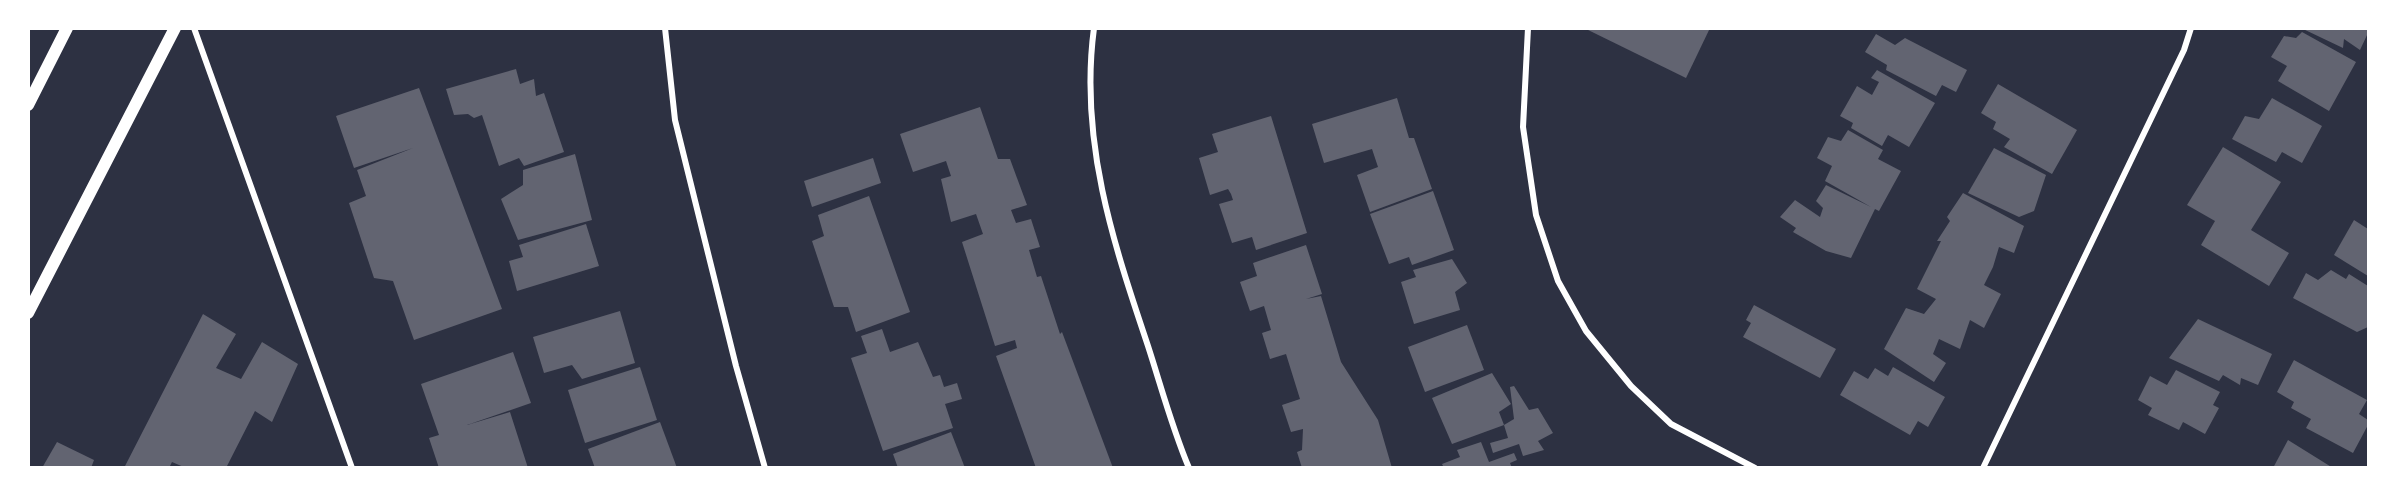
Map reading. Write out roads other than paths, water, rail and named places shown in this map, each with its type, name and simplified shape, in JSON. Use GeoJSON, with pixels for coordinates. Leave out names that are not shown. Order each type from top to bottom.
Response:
{"type":"FeatureCollection","features":[{"type":"Feature","properties":{"kind":"main road"},"geometry":{"type":"LineString","coordinates":[[28,105],[67,28]]}},
{"type":"Feature","properties":{"kind":"main road"},"geometry":{"type":"LineString","coordinates":[[28,313],[175,28]]}},
{"type":"Feature","properties":{"kind":"street"},"geometry":{"type":"LineString","coordinates":[[194,28],[352,468]]}},
{"type":"Feature","properties":{"kind":"street"},"geometry":{"type":"LineString","coordinates":[[664,28],[675,120],[736,366],[765,468]]}},
{"type":"Feature","properties":{"kind":"street"},"geometry":{"type":"LineString","coordinates":[[1094,28],[1091,51],[1091,123],[1097,173],[1118,258],[1189,468]]}},
{"type":"Feature","properties":{"kind":"street"},"geometry":{"type":"LineString","coordinates":[[1528,28],[1523,127],[1536,215],[1558,281],[1586,331],[1631,386],[1671,424],[1755,468]]}},
{"type":"Feature","properties":{"kind":"street"},"geometry":{"type":"LineString","coordinates":[[1983,468],[2184,50],[2191,28]]}}]}
